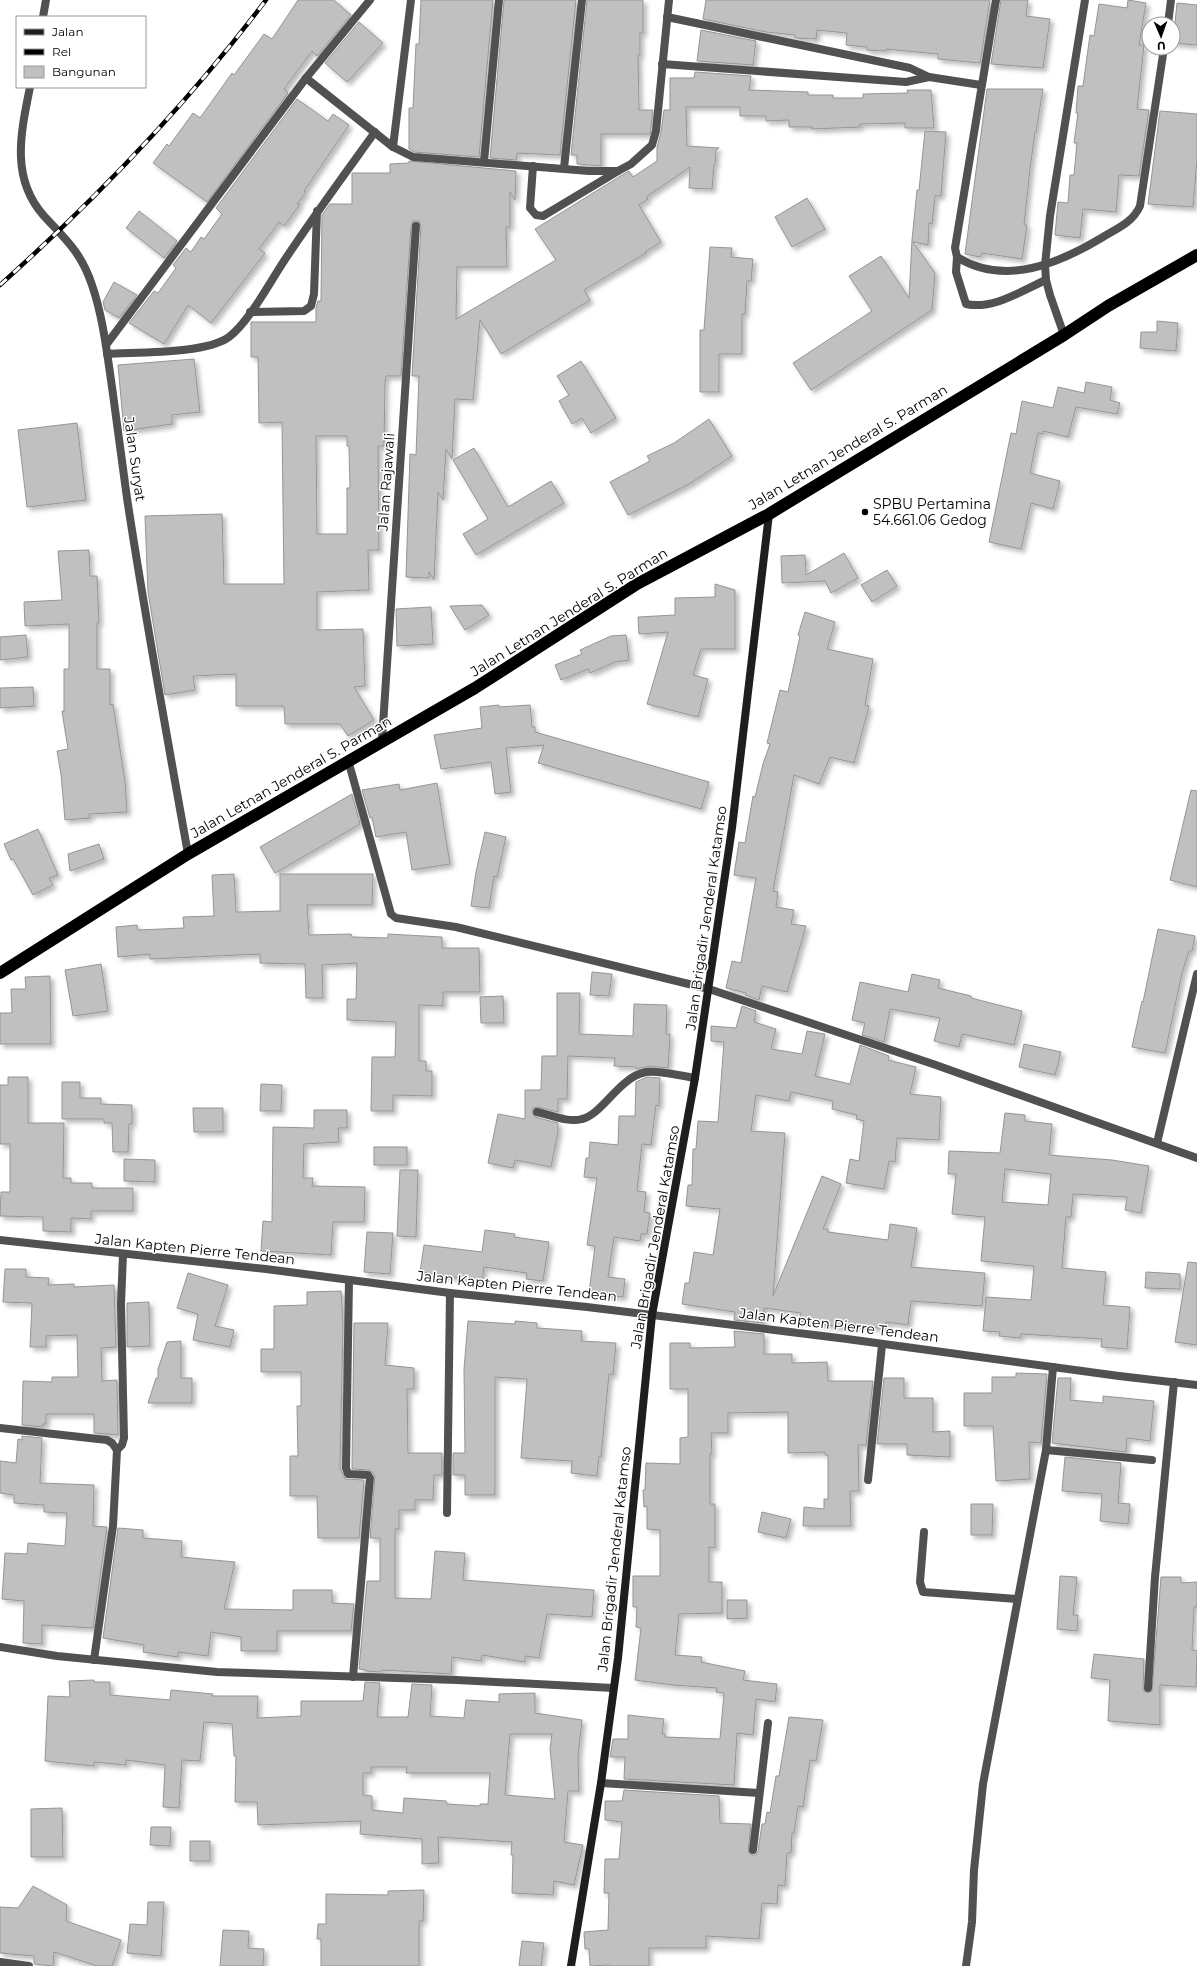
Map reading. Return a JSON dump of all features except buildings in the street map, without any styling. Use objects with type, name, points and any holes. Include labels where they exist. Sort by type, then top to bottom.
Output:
[{"type":"highway","name":"Jalan Letnan Jenderal S. Parman","points":[[0,973],[188,854],[382,740],[475,688],[637,584],[769,514],[1062,330],[1108,306],[1197,255]]},
{"type":"street","points":[[43,16],[46,0]]},
{"type":"street","points":[[106,345],[306,78],[370,0]]},
{"type":"street","points":[[392,147],[411,0]]},
{"type":"street","points":[[484,162],[499,0]]},
{"type":"street","points":[[564,168],[582,0]]},
{"type":"street","points":[[533,166],[530,208],[536,214],[543,216],[642,156],[652,145],[656,131],[669,0]]},
{"type":"street","points":[[996,0],[955,248],[957,257],[956,272],[966,304],[976,306],[988,306],[1046,280]]},
{"type":"street","points":[[1062,330],[1046,280],[1045,265],[1051,208],[1085,0]]},
{"type":"street","points":[[1169,16],[1172,0]]},
{"type":"street","points":[[667,17],[910,68],[929,77],[981,85]]},
{"type":"street","points":[[957,257],[970,264],[994,271],[1018,272],[1045,265],[1087,246],[1136,216],[1140,206],[1163,56]]},
{"type":"street","points":[[662,64],[906,82],[929,77]]},
{"type":"street","points":[[306,78],[392,147],[413,157],[589,171],[618,171]]},
{"type":"street","name":"Jalan Suryat","points":[[30,88],[20,140],[22,172],[30,196],[44,216],[60,231],[78,253],[92,284],[106,345],[142,597],[188,854]]},
{"type":"street","points":[[107,354],[193,349],[213,344],[229,337],[250,312],[317,211],[375,132]]},
{"type":"street","points":[[250,312],[304,311],[311,306],[314,294],[317,211]]},
{"type":"street","name":"Jalan Rajawali","points":[[382,740],[416,226]]},
{"type":"street","name":"Jalan Brigadir Jenderal Katamso","points":[[571,1966],[601,1783],[614,1688],[652,1315],[695,1078],[732,828],[769,514]]},
{"type":"street","points":[[348,760],[393,915],[401,920],[456,927],[708,989],[933,1064],[1197,1158]]},
{"type":"street","points":[[1157,1143],[1195,992],[1197,974]]},
{"type":"street","points":[[537,1112],[569,1120],[583,1119],[635,1076],[648,1071],[695,1078]]},
{"type":"street","name":"Jalan Kapten Pierre Tendean","points":[[0,1240],[241,1268],[266,1269],[652,1315],[1197,1385]]},
{"type":"street","points":[[117,1450],[122,1445],[124,1438],[120,1304],[123,1254]]},
{"type":"street","points":[[349,1280],[346,1468],[348,1474],[368,1475],[370,1478],[353,1677]]},
{"type":"street","points":[[446,1514],[450,1292]]},
{"type":"street","points":[[868,1480],[882,1344]]},
{"type":"street","points":[[966,1966],[972,1922],[974,1870],[984,1784],[1017,1599],[1046,1450],[1053,1367]]},
{"type":"street","points":[[1148,1688],[1155,1577],[1174,1382]]},
{"type":"street","points":[[0,1428],[107,1440],[112,1443],[117,1450],[113,1526],[94,1660]]},
{"type":"street","points":[[1046,1450],[1152,1460]]},
{"type":"street","points":[[924,1532],[920,1582],[923,1592],[1017,1599]]},
{"type":"street","points":[[0,1647],[94,1660],[246,1674],[614,1688]]},
{"type":"street","points":[[752,1850],[768,1723]]},
{"type":"street","points":[[601,1783],[759,1793]]},
{"type":"street","points":[[0,1962],[30,1966]]},
{"type":"railway","points":[[0,285],[71,219],[140,149],[205,76],[266,0]]},
{"type":"place","name":"SPBU Pertamina 54.661.06 Gedog","points":[[865,512]]}]
